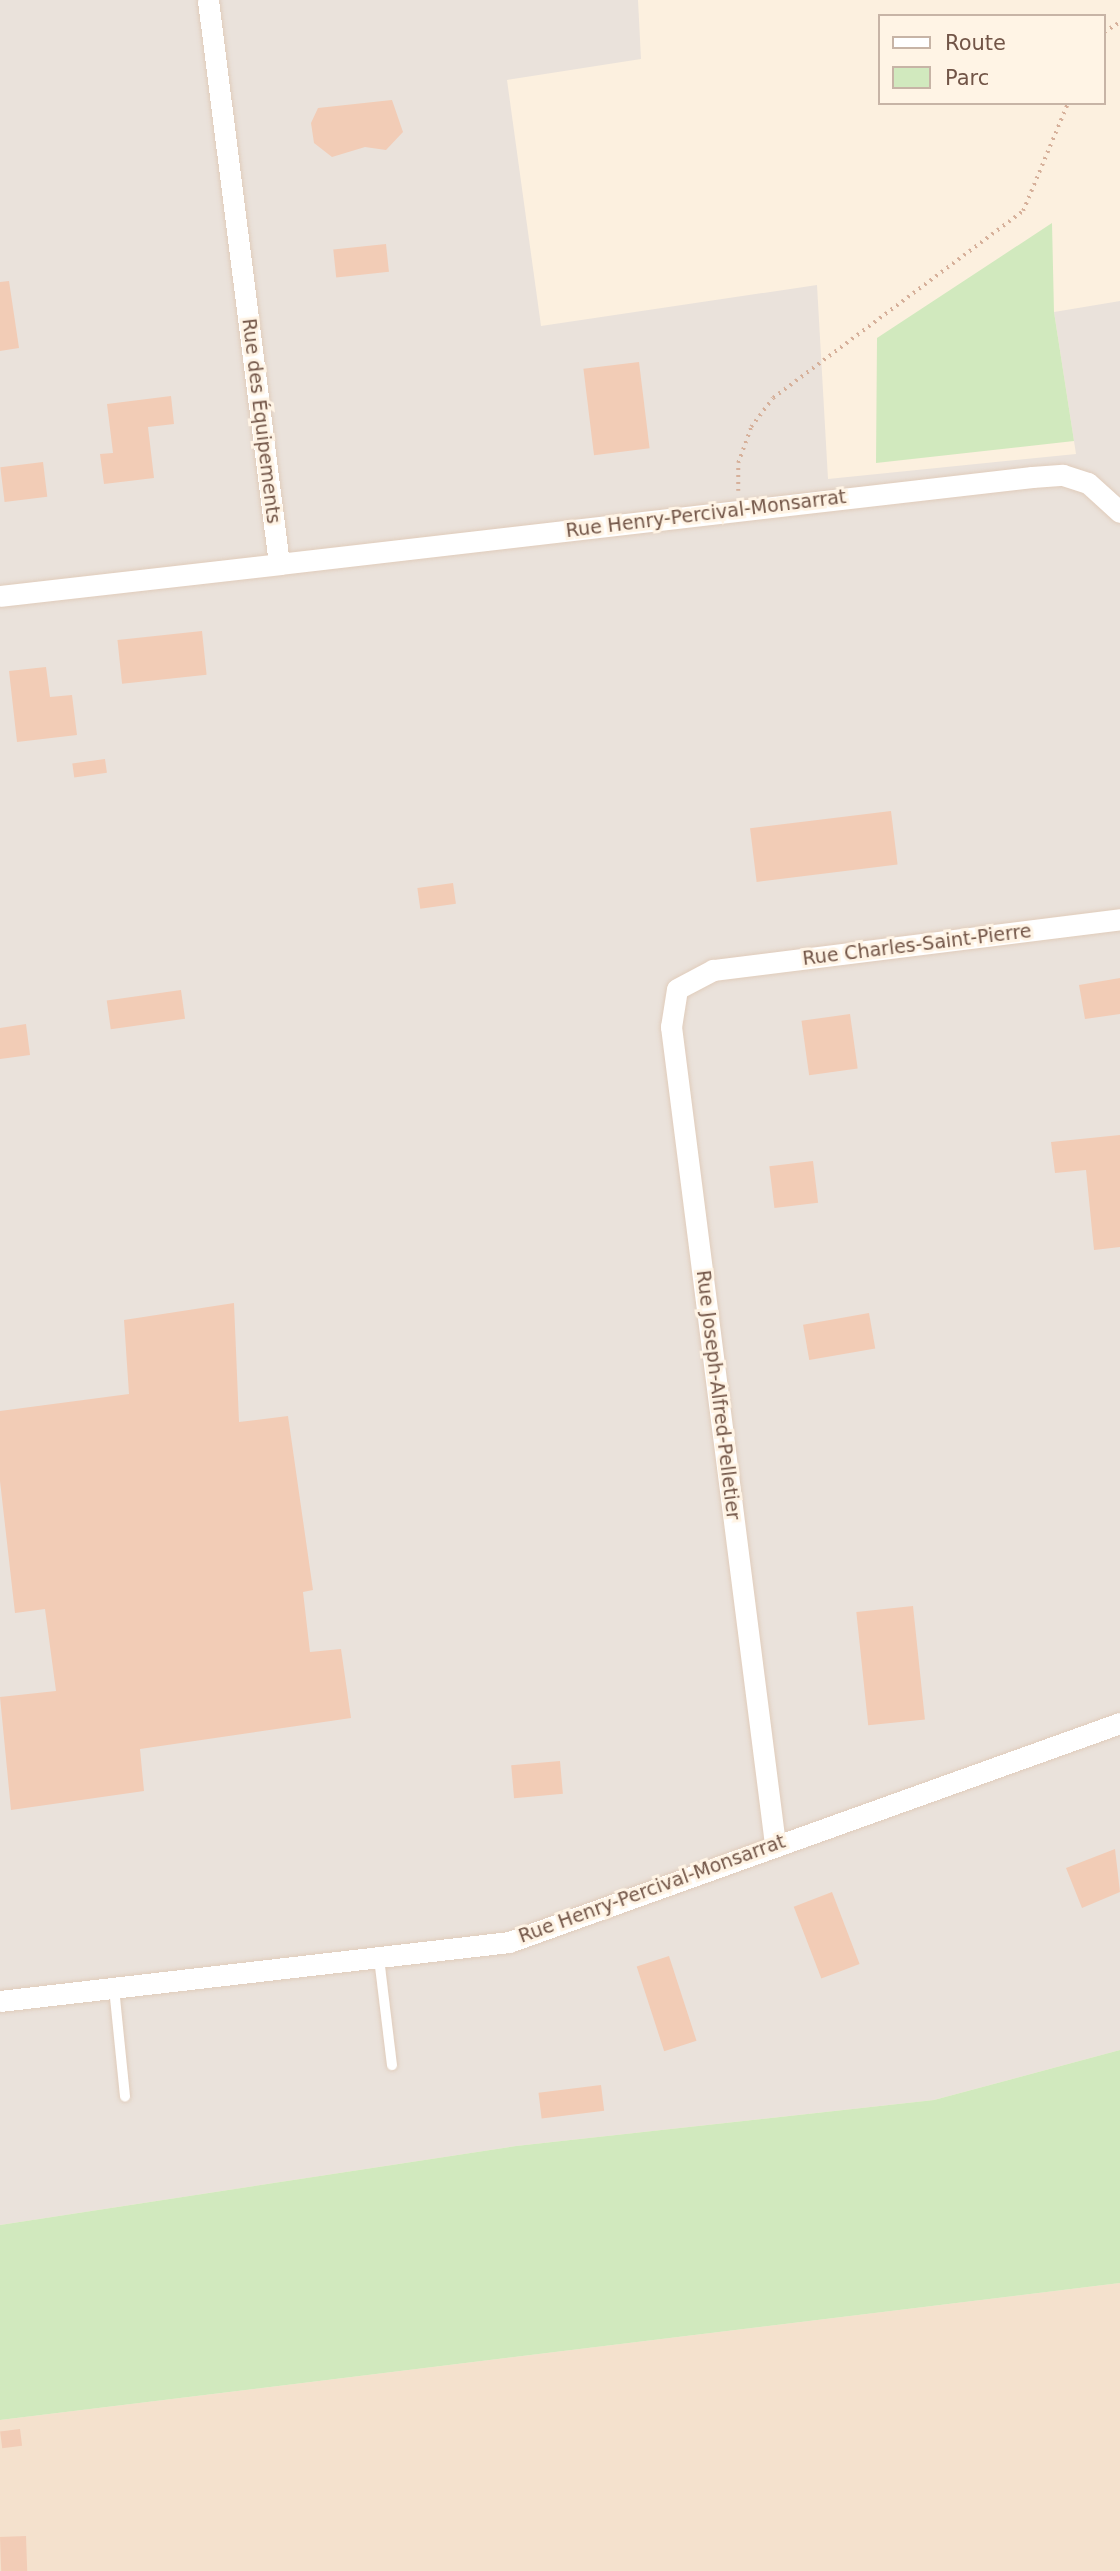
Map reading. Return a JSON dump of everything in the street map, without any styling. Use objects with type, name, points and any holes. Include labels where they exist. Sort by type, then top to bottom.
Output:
[{"type":"street","name":"Rue des Équipements","points":[[208,0],[279,564]]},
{"type":"street","name":"Rue Henry-Percival-Monsarrat","points":[[279,564],[1063,475],[1088,483],[1120,512]]},
{"type":"street","points":[[0,596],[279,564]]},
{"type":"street","name":"Rue Charles-Saint-Pierre","points":[[713,970],[1120,919]]},
{"type":"street","name":"Rue Joseph-Alfred-Pelletier","points":[[713,970],[677,989],[671,1027],[775,1844]]},
{"type":"street","name":"Rue Henry-Percival-Monsarrat","points":[[0,2001],[509,1942],[775,1844],[1120,1723]]},
{"type":"lane","points":[[379,1958],[391,2064]]},
{"type":"lane","points":[[114,1988],[125,2096]]},
{"type":"path","points":[[741,510],[738,463],[751,427],[774,398],[803,370],[1023,211],[1067,105]]},
{"type":"shaded area","points":[[0,0],[638,0],[641,59],[507,80],[541,326],[817,285],[828,479],[1076,454],[1054,312],[1120,301],[1120,2050],[934,2100],[516,2146],[0,2225]]},
{"type":"shaded area","points":[[1120,2283],[1120,2571],[0,2571],[0,2420]]},
{"type":"green space","points":[[1052,223],[1054,312],[1074,441],[876,463],[877,338]]},
{"type":"green space","points":[[1120,2050],[1120,2283],[0,2420],[0,2225],[516,2146],[934,2100]]},
{"type":"building","points":[[392,100],[403,132],[386,150],[365,147],[332,157],[314,143],[311,123],[318,108]]},
{"type":"building","points":[[386,244],[389,272],[336,277],[333,250]]},
{"type":"building","points":[[9,281],[19,348],[0,351],[0,282]]},
{"type":"building","points":[[639,362],[650,448],[594,455],[583,369]]},
{"type":"building","points":[[171,396],[174,424],[148,427],[154,478],[104,484],[100,454],[113,453],[107,404]]},
{"type":"building","points":[[43,462],[47,497],[5,502],[0,467]]},
{"type":"building","points":[[202,631],[207,675],[122,684],[117,640]]},
{"type":"building","points":[[46,667],[50,697],[72,695],[77,735],[17,742],[9,671]]},
{"type":"building","points":[[105,759],[107,773],[74,777],[72,764]]},
{"type":"building","points":[[891,811],[898,865],[757,882],[750,828]]},
{"type":"building","points":[[453,883],[456,904],[420,909],[417,888]]},
{"type":"building","points":[[1120,978],[1120,1014],[1085,1019],[1079,985]]},
{"type":"building","points":[[181,990],[185,1019],[111,1029],[107,1000]]},
{"type":"building","points":[[850,1014],[858,1068],[809,1075],[801,1021]]},
{"type":"building","points":[[26,1024],[30,1055],[0,1059],[0,1028]]},
{"type":"building","points":[[1120,1135],[1120,1247],[1094,1250],[1086,1170],[1055,1173],[1051,1142]]},
{"type":"building","points":[[813,1161],[818,1203],[774,1208],[769,1166]]},
{"type":"building","points":[[234,1303],[239,1422],[288,1416],[313,1590],[303,1592],[310,1652],[341,1649],[351,1718],[140,1749],[144,1791],[11,1810],[0,1697],[56,1691],[45,1609],[15,1613],[0,1481],[0,1411],[129,1394],[124,1320]]},
{"type":"building","points":[[869,1313],[875,1348],[809,1360],[803,1325]]},
{"type":"building","points":[[913,1606],[925,1719],[868,1725],[856,1612]]},
{"type":"building","points":[[560,1761],[563,1794],[514,1798],[511,1765]]},
{"type":"building","points":[[1115,1849],[1120,1892],[1082,1908],[1066,1868]]},
{"type":"building","points":[[832,1892],[860,1964],[821,1979],[794,1907]]},
{"type":"building","points":[[669,1956],[697,2041],[664,2051],[637,1967]]},
{"type":"building","points":[[601,2085],[604,2111],[542,2118],[538,2093]]},
{"type":"building","points":[[20,2429],[22,2446],[2,2448],[0,2431]]},
{"type":"building","points":[[26,2536],[27,2571],[1,2571],[0,2537]]}]
